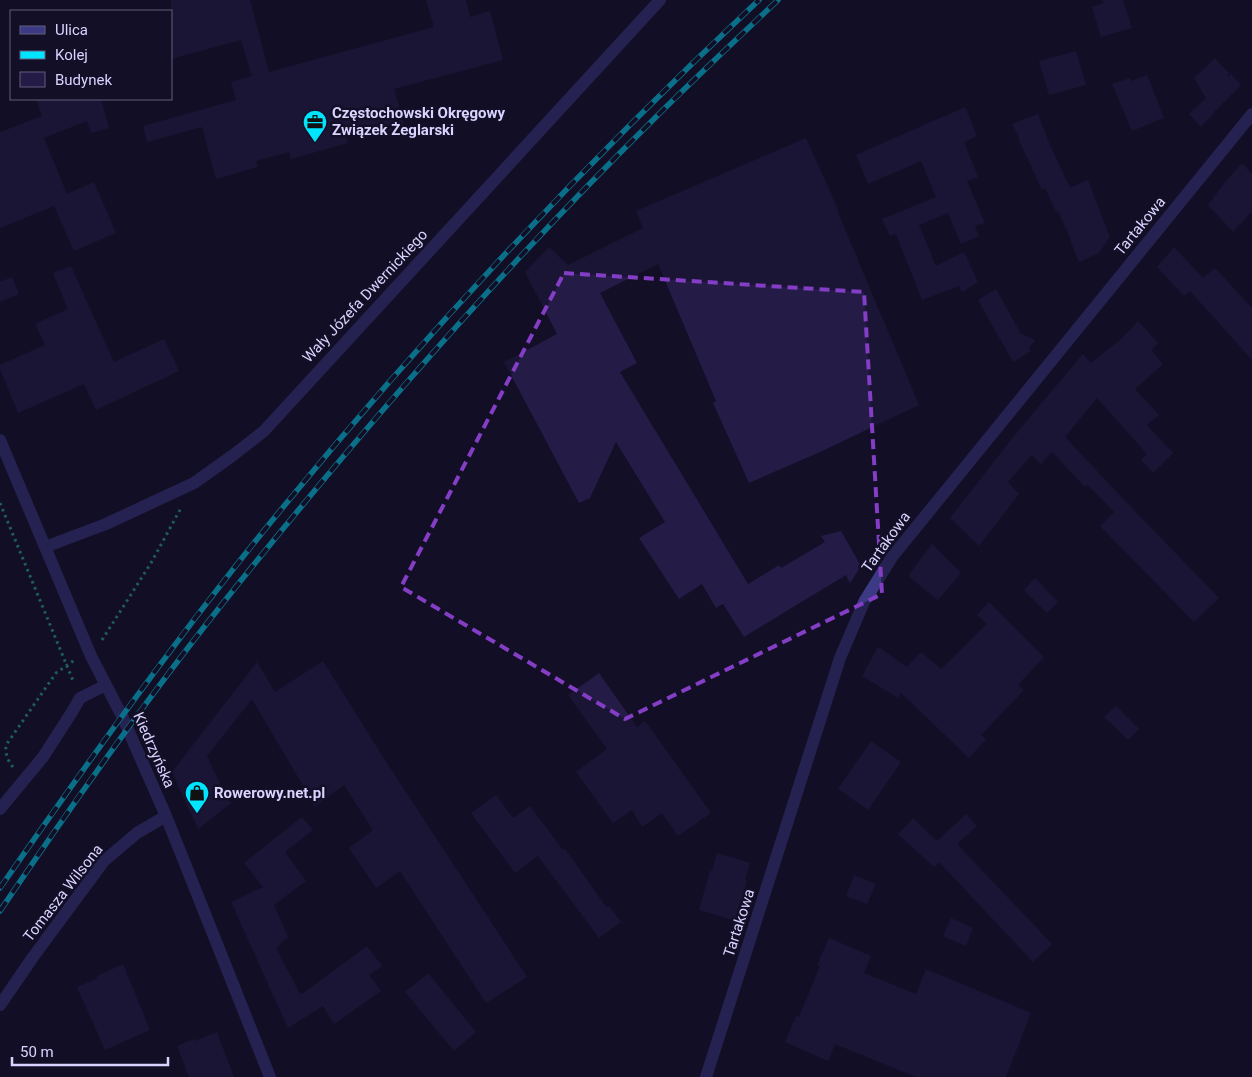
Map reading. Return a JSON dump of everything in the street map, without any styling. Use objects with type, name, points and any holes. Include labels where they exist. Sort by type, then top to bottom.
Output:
[{"type":"street","name":"Wały Józefa Dwernickiego","points":[[45,547],[106,524],[194,483],[264,431],[660,0]]},
{"type":"street","name":"Tartakowa","points":[[706,1077],[840,658],[864,602],[892,557],[1252,114]]},
{"type":"street","name":"Kiedrzyńska","points":[[0,440],[90,654],[122,716],[166,816],[270,1077]]},
{"type":"street","points":[[0,809],[43,757],[80,698],[106,685]]},
{"type":"street","name":"Tomasza Wilsona","points":[[0,1005],[33,957],[104,862],[137,833],[166,816]]},
{"type":"path","points":[[24,779],[10,764],[6,745],[56,673],[90,654],[151,563],[194,483]]},
{"type":"path","points":[[0,503],[80,698]]},
{"type":"highlighted area","points":[[564,273],[864,292],[882,594],[625,719],[401,587]]},
{"type":"building","points":[[171,0],[250,0],[269,72],[434,27],[426,0],[466,0],[470,17],[490,11],[503,60],[394,89],[405,128],[381,134],[380,128],[346,136],[348,143],[291,159],[289,152],[256,161],[258,167],[216,179],[202,127],[147,142],[143,126],[236,100],[231,82],[252,76],[241,40],[172,59]]},
{"type":"building","points":[[1102,0],[1123,0],[1132,28],[1101,37],[1092,7],[1104,3]]},
{"type":"building","points":[[1076,51],[1086,85],[1049,95],[1039,61]]},
{"type":"building","points":[[1215,58],[1229,73],[1227,75],[1231,74],[1241,85],[1201,127],[1189,114],[1206,98],[1194,78]]},
{"type":"building","points":[[1147,75],[1164,118],[1132,131],[1112,84],[1130,78],[1131,81]]},
{"type":"building","points":[[36,100],[101,100],[109,128],[91,133],[87,121],[44,138],[67,194],[94,182],[116,233],[74,251],[54,206],[0,228],[0,132],[42,116]]},
{"type":"building","points":[[965,107],[977,136],[964,142],[978,177],[967,181],[985,223],[975,226],[979,236],[961,244],[948,213],[919,225],[936,266],[964,252],[978,282],[962,292],[959,286],[922,300],[896,234],[890,236],[882,219],[936,197],[921,161],[868,184],[856,155]]},
{"type":"building","points":[[1038,114],[1070,188],[1088,180],[1110,237],[1099,253],[1079,262],[1058,211],[1056,212],[1045,188],[1042,190],[1012,124]]},
{"type":"building","points":[[806,138],[838,209],[919,405],[749,483],[713,403],[716,401],[658,264],[600,293],[637,363],[620,372],[748,584],[779,565],[781,568],[825,542],[821,536],[841,531],[861,566],[850,583],[846,575],[744,637],[723,604],[716,608],[702,584],[679,599],[639,538],[665,522],[616,442],[590,498],[579,503],[504,362],[557,334],[525,272],[549,247],[568,265],[643,228],[636,211]]},
{"type":"building","points":[[1242,163],[1252,174],[1252,211],[1233,232],[1208,205]]},
{"type":"building","points":[[1174,247],[1203,278],[1215,268],[1252,308],[1252,360],[1190,291],[1184,296],[1157,267]]},
{"type":"building","points":[[71,266],[114,362],[164,339],[179,371],[96,410],[84,384],[18,413],[0,365],[45,345],[35,324],[68,309],[53,273]]},
{"type":"building","points":[[12,277],[19,294],[0,302],[0,282]]},
{"type":"building","points":[[996,289],[1021,334],[1035,340],[1029,348],[1031,351],[1013,362],[978,300]]},
{"type":"building","points":[[1138,321],[1158,343],[1151,350],[1163,364],[1135,389],[1159,415],[1147,425],[1173,453],[1153,473],[1141,460],[1147,454],[1097,398],[1065,437],[1219,598],[1194,622],[1100,526],[1114,512],[1088,485],[1085,487],[1052,452],[1041,464],[1032,455],[1008,482],[1019,494],[979,546],[950,518],[1014,436],[1083,354],[1091,363],[1121,339]]},
{"type":"building","points":[[932,544],[961,573],[938,600],[908,576]]},
{"type":"building","points":[[1035,578],[1058,602],[1047,613],[1024,590]]},
{"type":"building","points":[[989,602],[1044,657],[1018,685],[1024,690],[981,735],[986,739],[969,758],[901,693],[898,698],[862,676],[878,647],[907,667],[921,652],[941,669],[987,624],[977,615]]},
{"type":"building","points":[[323,661],[385,760],[527,977],[486,1003],[400,871],[376,888],[349,848],[373,830],[344,785],[315,806],[252,699],[207,756],[226,797],[231,803],[198,829],[172,772],[257,662],[275,692]]},
{"type":"building","points":[[599,673],[637,727],[645,721],[711,813],[678,836],[662,813],[642,827],[632,810],[613,823],[576,772],[607,749],[568,695]]},
{"type":"building","points":[[1116,706],[1139,729],[1128,740],[1104,717]]},
{"type":"building","points":[[871,741],[901,762],[868,810],[838,789]]},
{"type":"building","points":[[496,795],[513,818],[530,806],[563,850],[565,849],[607,908],[609,906],[621,922],[599,938],[538,856],[515,873],[471,813]]},
{"type":"building","points":[[966,814],[977,826],[957,844],[1052,944],[1033,962],[939,862],[934,867],[898,834],[913,818],[937,841]]},
{"type":"building","points":[[302,817],[313,830],[285,852],[306,881],[274,905],[288,937],[276,948],[300,994],[302,994],[367,946],[382,966],[369,975],[381,991],[334,1024],[323,1006],[288,1028],[231,902],[263,887],[244,863]]},
{"type":"building","points":[[717,853],[750,863],[736,921],[699,910]]},
{"type":"building","points":[[854,875],[876,884],[867,904],[846,896]]},
{"type":"building","points":[[951,918],[973,928],[966,946],[943,936]]},
{"type":"building","points":[[829,938],[871,956],[864,973],[916,994],[926,969],[1031,1013],[1006,1077],[916,1077],[835,1044],[828,1061],[785,1042],[796,1016],[799,1017],[820,966],[817,965]]},
{"type":"building","points":[[123,964],[150,1030],[105,1050],[77,987]]},
{"type":"building","points":[[428,973],[476,1032],[454,1051],[405,992]]},
{"type":"building","points":[[217,1032],[234,1077],[189,1077],[177,1046]]},
{"type":"railway","points":[[0,888],[161,664],[228,576],[379,393],[564,192],[759,0]]},
{"type":"railway","points":[[0,911],[136,716],[223,603],[377,416],[539,236],[683,90],[778,0]]},
{"type":"place","name":"Częstochowski Okręgowy Związek Żeglarski","points":[[315,143]]},
{"type":"place","name":"Rowerowy.net.pl","points":[[197,814]]}]
